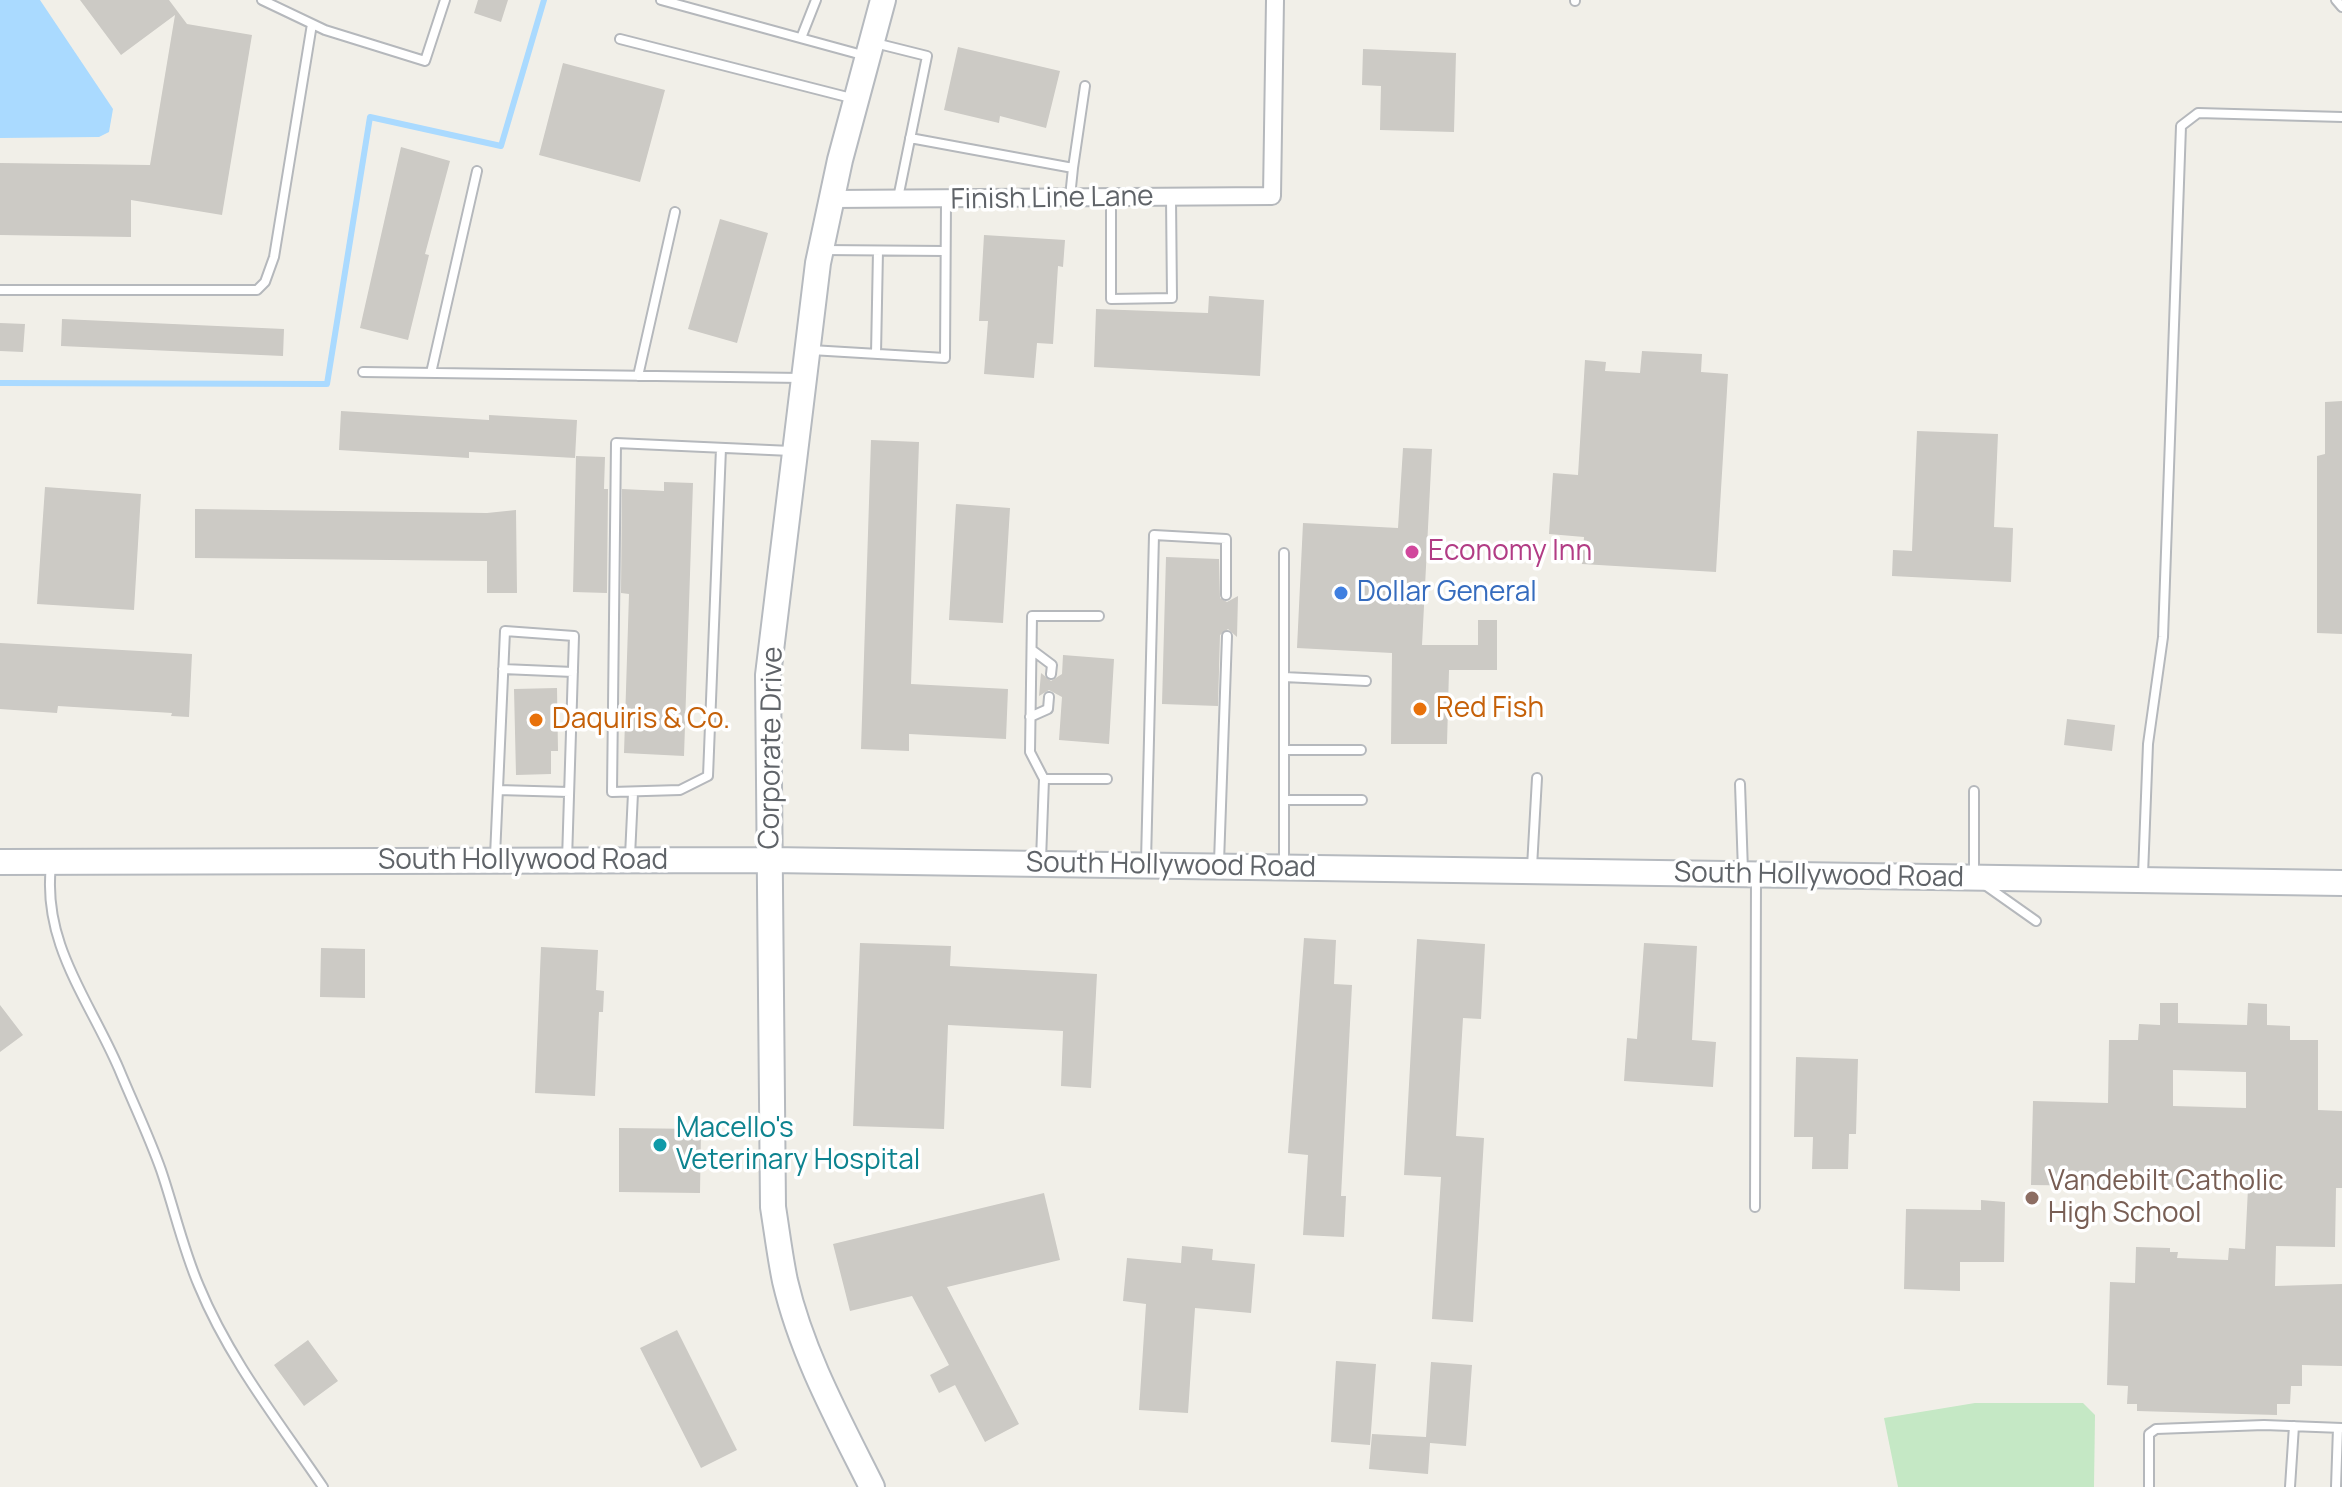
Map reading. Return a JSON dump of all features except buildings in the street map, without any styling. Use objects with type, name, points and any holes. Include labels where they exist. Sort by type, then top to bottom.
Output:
[{"type":"main road","name":"Corporate Drive","points":[[872,1487],[826,1397],[785,1282],[773,1207],[768,675],[821,250],[883,0]]},
{"type":"main road","name":"South Hollywood Road","points":[[0,862],[770,860],[2342,883]]},
{"type":"street","name":"Finish Line Lane","points":[[832,199],[946,201],[1272,196],[1275,0]]},
{"type":"lane","points":[[262,0],[312,24],[425,61],[445,0]]},
{"type":"lane","points":[[661,0],[801,38],[927,56],[897,199]]},
{"type":"lane","points":[[801,38],[816,0]]},
{"type":"lane","points":[[2336,0],[2342,7]]},
{"type":"lane","points":[[0,290],[257,290],[265,282],[274,257],[312,24]]},
{"type":"lane","points":[[620,39],[856,100]]},
{"type":"lane","points":[[1070,200],[1085,86]]},
{"type":"lane","points":[[2143,880],[2148,744],[2163,637],[2181,126],[2198,113],[2342,117]]},
{"type":"lane","points":[[910,138],[1073,168]]},
{"type":"lane","points":[[431,373],[477,171]]},
{"type":"lane","points":[[1111,199],[1111,299],[1172,298],[1171,198]]},
{"type":"lane","points":[[807,350],[945,358],[946,201]]},
{"type":"lane","points":[[638,376],[675,212]]},
{"type":"lane","points":[[821,250],[945,251]]},
{"type":"lane","points":[[876,354],[878,251]]},
{"type":"lane","points":[[363,372],[804,378]]},
{"type":"lane","points":[[721,448],[708,776],[680,790],[612,792],[616,443],[796,451]]},
{"type":"lane","points":[[1146,866],[1154,535],[1226,539],[1226,595]]},
{"type":"lane","points":[[1284,553],[1284,868]]},
{"type":"lane","points":[[1040,864],[1044,779],[1030,752],[1032,616],[1099,616]]},
{"type":"lane","points":[[495,861],[505,631],[574,636],[567,861]]},
{"type":"lane","points":[[1219,867],[1227,636]]},
{"type":"lane","points":[[1032,650],[1052,665],[1051,674]]},
{"type":"lane","points":[[503,669],[573,672]]},
{"type":"lane","points":[[1284,677],[1366,681]]},
{"type":"lane","points":[[1030,717],[1048,709],[1049,697]]},
{"type":"lane","points":[[1284,750],[1361,750]]},
{"type":"lane","points":[[1532,871],[1537,778]]},
{"type":"lane","points":[[1044,779],[1107,779]]},
{"type":"lane","points":[[1740,784],[1750,874],[1755,1207]]},
{"type":"lane","points":[[498,790],[569,792]]},
{"type":"lane","points":[[1974,791],[1974,878],[2036,921]]},
{"type":"lane","points":[[630,861],[633,793]]},
{"type":"lane","points":[[1284,800],[1362,800]]},
{"type":"lane","points":[[51,862],[48,889],[55,934],[63,957],[112,1052],[160,1167],[199,1285],[237,1362],[323,1487]]},
{"type":"lane","points":[[2290,1487],[2294,1426]]},
{"type":"lane","points":[[2149,1487],[2149,1434],[2156,1429],[2294,1426],[2340,1428],[2336,1487]]},
{"type":"green space","points":[[1975,1403],[2083,1403],[2095,1415],[2094,1487],[1898,1487],[1884,1418]]},
{"type":"water","points":[[0,0],[40,0],[113,109],[109,132],[99,137],[0,138]]},
{"type":"waterway","points":[[0,383],[327,384],[370,117],[501,146],[544,0]]},
{"type":"place","name":"Economy Inn","points":[[1412,552]]},
{"type":"place","name":"Dollar General","points":[[1341,593]]},
{"type":"place","name":"Red Fish","points":[[1420,709]]},
{"type":"place","name":"Daquiris & Co.","points":[[536,720]]},
{"type":"place","name":"Macello's Veterinary Hospital","points":[[660,1145]]},
{"type":"place","name":"Vandebilt Catholic High School","points":[[2032,1198]]}]
